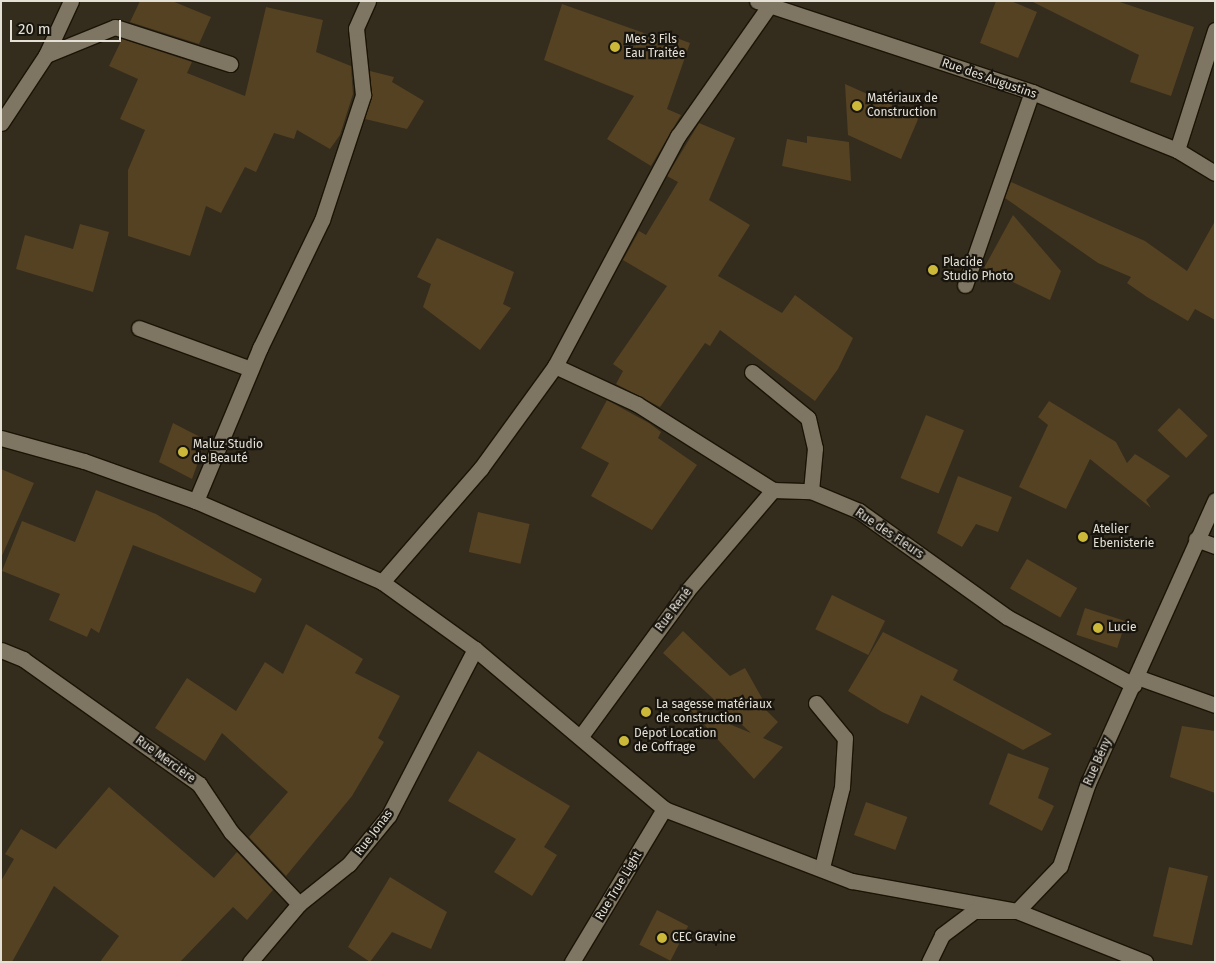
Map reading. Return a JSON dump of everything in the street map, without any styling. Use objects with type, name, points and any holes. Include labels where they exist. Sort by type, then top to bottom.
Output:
[{"type":"street","points":[[1,123],[46,55],[71,1]]},
{"type":"street","points":[[196,502],[251,369],[322,220],[363,95],[356,28],[368,1]]},
{"type":"street","points":[[382,582],[481,468],[555,366],[678,136],[763,4]]},
{"type":"street","name":"Rue des Augustins","points":[[763,4],[1032,92],[1177,150],[1215,173]]},
{"type":"street","points":[[46,55],[115,27],[230,64]]},
{"type":"street","points":[[1177,150],[1215,30]]},
{"type":"street","points":[[965,286],[1032,92]]},
{"type":"street","points":[[139,328],[251,369]]},
{"type":"street","points":[[555,366],[637,404],[773,490]]},
{"type":"street","points":[[752,372],[808,418],[815,448],[810,490]]},
{"type":"street","points":[[1,438],[84,461],[196,502],[382,582],[475,649],[581,736],[664,809],[822,867],[852,881],[1017,912],[1145,962]]},
{"type":"street","name":"Rue des Fleurs","points":[[773,490],[810,490],[859,511],[1007,617],[1135,681],[1215,705]]},
{"type":"street","name":"Rue René","points":[[581,736],[687,592],[773,490]]},
{"type":"street","name":"Rue Bény","points":[[1017,912],[1060,866],[1088,783],[1215,500]]},
{"type":"street","points":[[1196,539],[1215,546]]},
{"type":"street","name":"Rue Jonas","points":[[250,962],[299,904],[349,864],[389,815],[475,649]]},
{"type":"street","name":"Rue Mercière","points":[[1,650],[23,659],[199,784],[231,832],[299,904]]},
{"type":"street","points":[[816,702],[845,738],[842,787],[822,867]]},
{"type":"street","name":"Rue True Light","points":[[572,962],[664,809]]},
{"type":"street","points":[[929,962],[942,935],[974,911],[1017,912]]},
{"type":"building","points":[[140,1],[172,1],[211,17],[199,44],[130,22]]},
{"type":"building","points":[[996,1],[1011,1],[1037,12],[1018,58],[980,43]]},
{"type":"building","points":[[1031,1],[1117,1],[1194,27],[1171,96],[1130,82],[1139,55]]},
{"type":"building","points":[[562,4],[661,39],[663,33],[690,43],[667,109],[681,115],[651,166],[607,139],[634,96],[544,60]]},
{"type":"building","points":[[266,7],[323,20],[316,52],[351,66],[353,94],[340,135],[330,149],[297,130],[294,139],[274,133],[256,172],[245,167],[221,213],[206,206],[190,256],[128,236],[128,170],[145,130],[120,119],[138,79],[109,66],[122,39],[192,62],[187,73],[245,96]]},
{"type":"building","points":[[370,71],[394,77],[392,82],[424,101],[407,129],[365,119],[372,94]]},
{"type":"building","points":[[845,84],[919,117],[901,159],[848,135]]},
{"type":"building","points":[[699,123],[735,138],[709,200],[750,225],[718,276],[782,313],[795,295],[853,338],[838,369],[815,401],[720,330],[710,346],[705,343],[660,407],[616,384],[623,371],[613,364],[667,286],[623,260],[639,231],[646,235],[678,182],[667,176]]},
{"type":"building","points":[[807,136],[849,142],[851,181],[782,166],[787,139],[807,143]]},
{"type":"building","points":[[1011,182],[1145,241],[1187,271],[1215,221],[1215,320],[1195,309],[1188,321],[1147,297],[1127,283],[1131,277],[1098,263],[1005,198]]},
{"type":"building","points":[[1013,215],[1061,271],[1050,300],[984,268]]},
{"type":"building","points":[[80,224],[109,232],[93,292],[16,269],[25,235],[73,249]]},
{"type":"building","points":[[437,238],[514,272],[503,304],[511,308],[480,350],[423,307],[431,284],[417,277]]},
{"type":"building","points":[[607,400],[649,423],[661,432],[658,438],[697,465],[652,530],[591,496],[609,463],[581,448]]},
{"type":"building","points":[[1049,401],[1116,442],[1127,463],[1135,454],[1170,476],[1146,500],[1151,508],[1090,459],[1066,509],[1019,487],[1048,425],[1038,417]]},
{"type":"building","points":[[1179,408],[1208,436],[1186,458],[1157,430]]},
{"type":"building","points":[[926,415],[964,430],[939,493],[901,478]]},
{"type":"building","points":[[173,423],[206,440],[192,479],[159,462]]},
{"type":"building","points":[[1,469],[34,483],[1,558]]},
{"type":"building","points":[[958,476],[1012,497],[998,532],[976,524],[962,547],[937,533]]},
{"type":"building","points":[[96,490],[156,514],[262,579],[255,593],[133,545],[99,633],[91,628],[87,637],[49,620],[60,594],[2,571],[22,521],[75,542]]},
{"type":"building","points":[[478,512],[530,524],[520,564],[469,552]]},
{"type":"building","points":[[1027,559],[1077,588],[1060,617],[1010,588]]},
{"type":"building","points":[[832,595],[885,621],[868,655],[815,629]]},
{"type":"building","points":[[1085,608],[1126,621],[1117,648],[1076,635]]},
{"type":"building","points":[[306,624],[363,659],[355,673],[400,696],[378,738],[384,742],[352,796],[286,876],[249,837],[288,792],[222,733],[205,761],[155,728],[187,678],[236,711],[265,662],[283,674]]},
{"type":"building","points":[[683,631],[730,676],[745,668],[767,707],[764,708],[778,722],[763,738],[783,747],[754,779],[688,707],[751,733],[663,653]]},
{"type":"building","points":[[883,632],[958,670],[953,680],[1052,734],[1023,750],[921,695],[908,724],[882,712],[848,691]]},
{"type":"building","points":[[1182,726],[1215,731],[1215,793],[1170,777]]},
{"type":"building","points":[[478,751],[570,806],[544,847],[557,855],[532,896],[494,872],[516,839],[448,801]]},
{"type":"building","points":[[1008,753],[1049,768],[1038,798],[1054,806],[1042,831],[989,804]]},
{"type":"building","points":[[109,787],[214,878],[237,852],[273,890],[247,920],[233,907],[180,962],[100,962],[119,936],[54,886],[12,962],[1,962],[1,881],[14,859],[5,854],[21,829],[56,849]]},
{"type":"building","points":[[866,802],[907,817],[895,850],[854,835]]},
{"type":"building","points":[[1169,867],[1208,876],[1192,945],[1153,936]]},
{"type":"building","points":[[390,877],[447,912],[431,949],[392,932],[370,962],[348,947]]},
{"type":"building","points":[[657,910],[688,926],[670,961],[639,945]]},
{"type":"place","name":"Mes 3 Fils Eau Traitée","points":[[615,47]]},
{"type":"place","name":"Matériaux de Construction","points":[[857,106]]},
{"type":"place","name":"Placide Studio Photo","points":[[933,270]]},
{"type":"place","name":"Maluz Studio de Beauté","points":[[183,452]]},
{"type":"place","name":"Atelier Ebenisterie","points":[[1083,537]]},
{"type":"place","name":"Lucie","points":[[1098,628]]},
{"type":"place","name":"La sagesse matériaux de construction","points":[[646,712]]},
{"type":"place","name":"Dépot Location de Coffrage","points":[[624,741]]},
{"type":"place","name":"CEC Gravine","points":[[662,938]]}]
